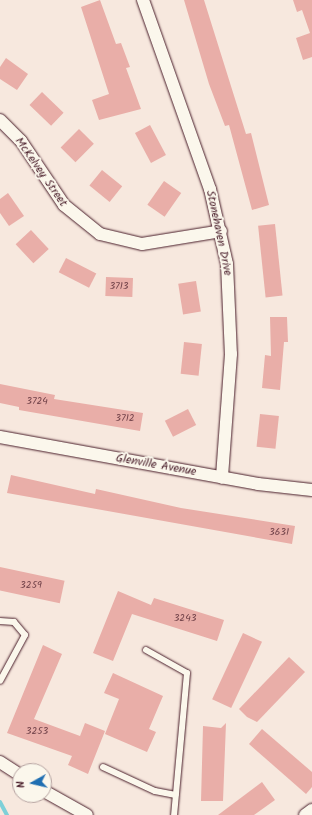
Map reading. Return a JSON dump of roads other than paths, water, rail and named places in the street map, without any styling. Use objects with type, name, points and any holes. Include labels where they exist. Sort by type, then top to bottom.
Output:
[{"type":"street","name":"Stonehaven Drive","points":[[143,0],[210,189],[220,231],[232,315],[222,478]]},
{"type":"street","name":"McKelvey Street","points":[[0,120],[21,141],[64,205],[100,234],[121,242],[148,244],[220,231]]},
{"type":"street","name":"Glenville Avenue","points":[[0,437],[222,478],[312,490]]},
{"type":"street","points":[[0,762],[12,770]]},
{"type":"street","points":[[52,795],[87,815]]},
{"type":"street","points":[[305,815],[312,810]]},
{"type":"lane","points":[[0,621],[14,622],[25,635],[0,681]]},
{"type":"lane","points":[[146,650],[186,673],[174,815]]},
{"type":"lane","points":[[102,767],[155,791],[176,795]]},
{"type":"waterway","points":[[0,802],[7,815]]}]
